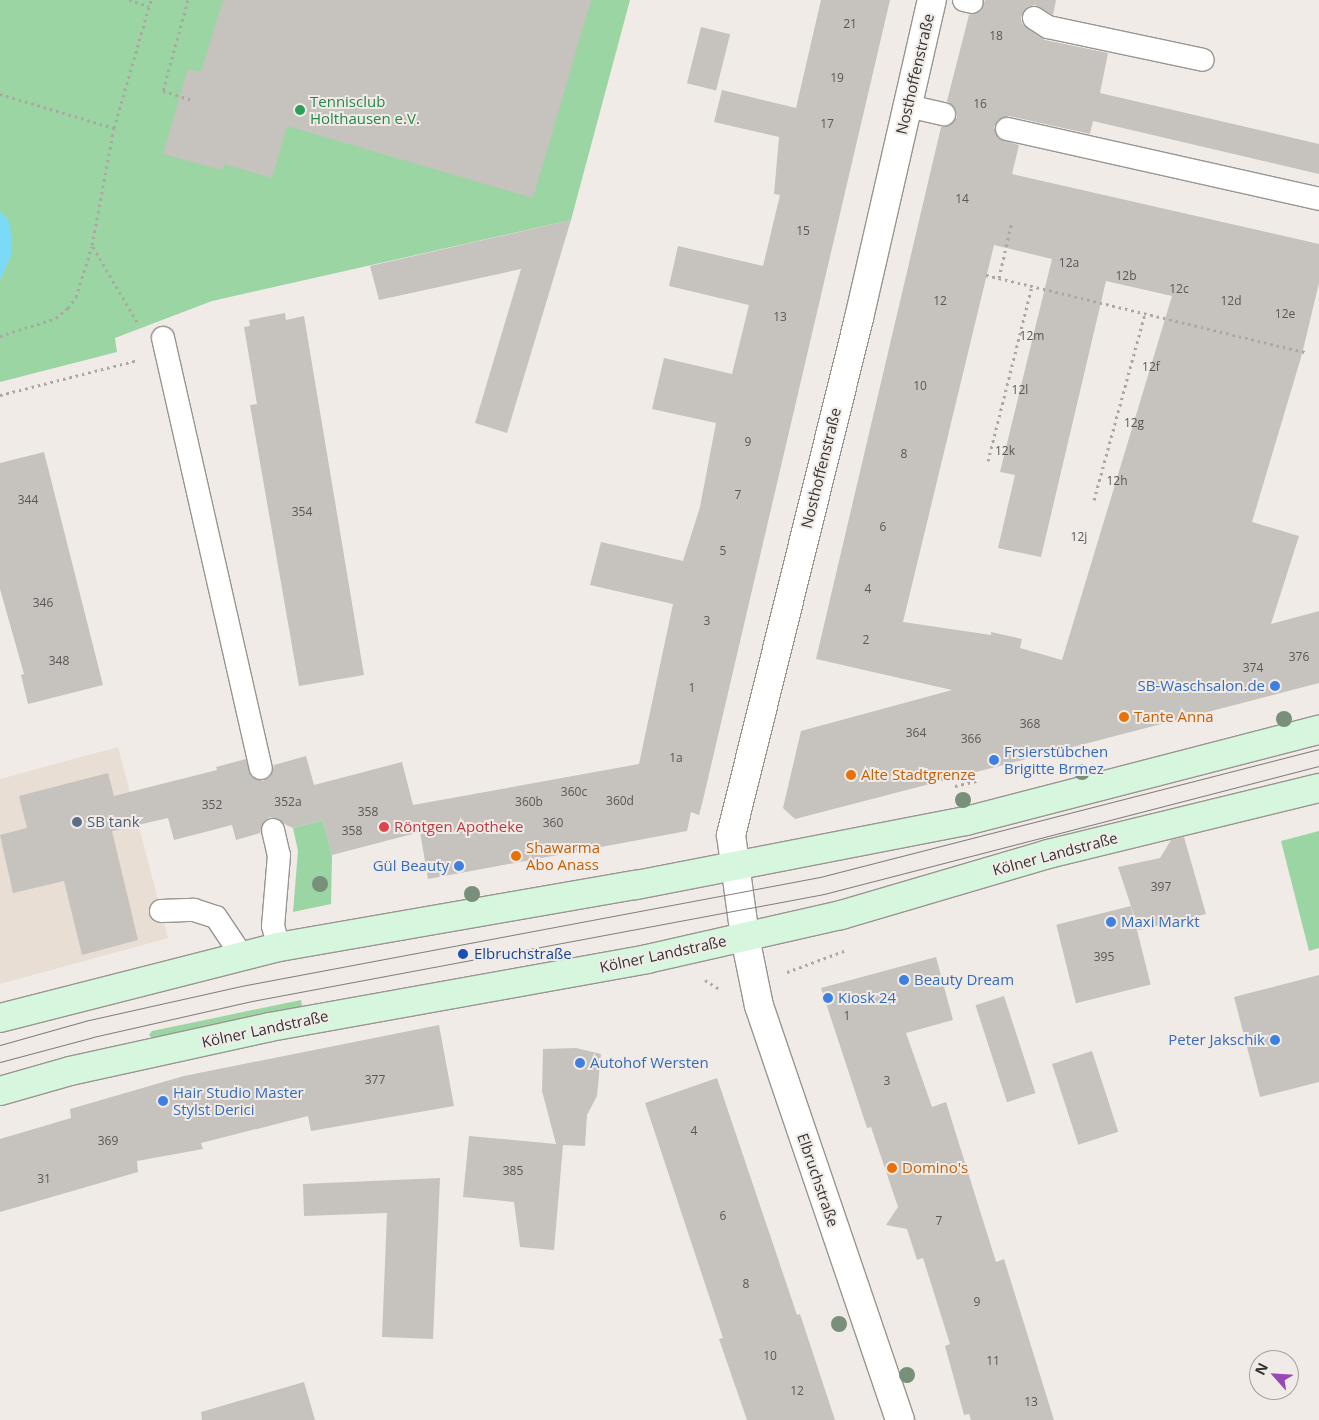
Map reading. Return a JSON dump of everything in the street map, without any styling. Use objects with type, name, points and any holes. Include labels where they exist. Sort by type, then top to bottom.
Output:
[{"type":"main road","points":[[0,1018],[280,948],[966,821],[1319,730]]},
{"type":"main road","name":"Kölner Landstraße","points":[[0,1091],[70,1072],[286,1024],[647,959],[841,915],[1048,854],[1319,788]]},
{"type":"street","name":"Nosthoffenstraße","points":[[745,937],[731,835],[859,318],[932,0]]},
{"type":"street","name":"Elbruchstraße","points":[[745,937],[759,1006],[900,1420]]},
{"type":"lane","points":[[1034,18],[1048,27],[1203,60]]},
{"type":"lane","points":[[908,106],[944,114]]},
{"type":"lane","points":[[1007,129],[1319,199]]},
{"type":"lane","points":[[161,350],[261,768]]},
{"type":"lane","points":[[273,830],[278,855],[273,926],[280,948]]},
{"type":"lane","points":[[161,910],[194,910],[216,917],[242,956]]},
{"type":"path","points":[[129,0],[149,6]]},
{"type":"path","points":[[0,336],[56,318],[68,308],[76,297],[92,245],[114,128],[151,0]]},
{"type":"path","points":[[187,0],[163,91],[193,100]]},
{"type":"path","points":[[0,94],[114,128]]},
{"type":"path","points":[[999,278],[1012,221]]},
{"type":"path","points":[[0,395],[117,364],[161,350],[141,329],[92,245]]},
{"type":"path","points":[[986,275],[1308,353]]},
{"type":"path","points":[[988,461],[1032,286]]},
{"type":"path","points":[[1094,500],[1144,314]]},
{"type":"shaded area","points":[[118,747],[168,938],[0,984],[0,779]]},
{"type":"green space","name":"Tennisclub Holthausen e.V.","points":[[0,0],[630,0],[571,220],[212,301],[115,338],[117,352],[0,382]]},
{"type":"green space","points":[[323,820],[332,855],[331,904],[293,912],[298,851],[293,828]]},
{"type":"green space","points":[[1319,831],[1319,948],[1309,951],[1281,841]]},
{"type":"green space","points":[[301,1000],[303,1011],[154,1040],[149,1035],[152,1031]]},
{"type":"water","points":[[0,212],[8,219],[12,238],[11,256],[0,280]]},
{"type":"building","points":[[223,0],[591,0],[533,198],[287,126],[272,178],[224,164],[222,170],[163,154],[188,69],[201,72]]},
{"type":"building","points":[[821,0],[890,0],[703,800],[699,815],[691,812],[687,831],[428,879],[420,832],[332,855],[323,820],[293,828],[270,817],[264,821],[260,833],[236,840],[232,825],[174,840],[168,818],[112,831],[138,940],[82,955],[64,881],[13,893],[0,835],[27,828],[19,796],[108,773],[114,796],[217,770],[216,767],[246,759],[251,777],[263,781],[270,777],[274,765],[306,756],[314,785],[402,762],[413,805],[639,764],[673,604],[590,585],[601,542],[683,561],[700,507],[716,423],[652,409],[664,358],[732,374],[749,305],[669,286],[678,246],[763,266],[780,195],[774,194],[779,137],[714,122],[722,90],[796,108]]},
{"type":"building","points":[[985,0],[1056,0],[1053,15],[1035,5],[1028,7],[1021,17],[1022,24],[1045,40],[1108,53],[1100,93],[1319,144],[1319,174],[1093,121],[1090,134],[1009,116],[998,120],[994,127],[999,139],[1019,145],[1012,174],[1319,244],[1319,283],[1302,354],[1252,522],[1299,536],[1271,624],[1319,611],[1319,683],[795,819],[783,808],[801,731],[952,690],[816,659],[941,127],[948,126],[957,117],[956,110],[947,101],[969,15],[981,11]],"holes":[[[994,245],[1052,259],[1000,472],[1015,475],[998,548],[1041,557],[1106,281],[1172,296],[1062,660],[1020,648],[1022,639],[991,632],[991,635],[903,622]]]},
{"type":"building","points":[[701,27],[730,34],[716,91],[687,83]]},
{"type":"building","points":[[571,220],[507,433],[475,423],[521,269],[379,300],[370,266]]},
{"type":"building","points":[[285,313],[286,320],[304,316],[364,675],[299,686],[250,405],[257,404],[244,327],[250,326],[249,320]]},
{"type":"building","points":[[44,452],[103,685],[28,704],[21,675],[24,674],[0,589],[0,463]]},
{"type":"building","points":[[1184,837],[1206,914],[1139,930],[1118,867],[1160,858],[1171,840]]},
{"type":"building","points":[[1131,906],[1151,985],[1076,1003],[1056,925]]},
{"type":"building","points":[[936,957],[953,1020],[906,1033],[932,1107],[946,1102],[996,1262],[1004,1259],[1054,1420],[971,1420],[969,1414],[964,1415],[945,1346],[950,1344],[923,1258],[917,1260],[907,1229],[886,1225],[898,1207],[871,1127],[867,1128],[821,988]]},
{"type":"building","name":"Peter Jakschik","points":[[1319,975],[1319,1082],[1260,1097],[1234,997]]},
{"type":"building","points":[[1004,996],[1036,1093],[1007,1102],[975,1005]]},
{"type":"building","points":[[439,1025],[454,1106],[311,1131],[308,1116],[201,1143],[203,1149],[137,1161],[138,1172],[0,1212],[0,1139],[71,1118],[70,1109],[184,1076]]},
{"type":"building","points":[[576,1048],[601,1054],[597,1096],[587,1115],[585,1146],[563,1145],[554,1250],[520,1247],[514,1202],[463,1197],[469,1136],[556,1144],[542,1091],[543,1049]]},
{"type":"building","points":[[1092,1051],[1118,1132],[1078,1145],[1052,1064]]},
{"type":"building","points":[[717,1078],[797,1315],[800,1314],[835,1420],[747,1420],[719,1339],[723,1338],[645,1103]]},
{"type":"building","points":[[440,1178],[433,1339],[382,1337],[387,1213],[304,1216],[303,1184]]},
{"type":"building","points":[[304,1382],[315,1420],[202,1420],[201,1412]]},
{"type":"tram line","points":[[0,1045],[89,1020],[241,986],[820,877],[1319,749]]},
{"type":"tram line","points":[[0,1062],[93,1037],[252,1001],[824,894],[1319,766]]},
{"type":"place","name":"Tennisclub Holthausen e.V.","points":[[300,110]]},
{"type":"place","name":"SB-Waschsalon.de","points":[[1275,686]]},
{"type":"place","name":"Tante Anna","points":[[1124,717]]},
{"type":"place","name":"Frsierstübchen Brigitte Brmez","points":[[994,760]]},
{"type":"place","name":"Alte Stadtgrenze","points":[[851,775]]},
{"type":"place","name":"SB tank","points":[[77,822]]},
{"type":"place","name":"Röntgen Apotheke","points":[[384,827]]},
{"type":"place","name":"Shawarma Abo Anass","points":[[516,856]]},
{"type":"place","name":"Gül Beauty","points":[[459,866]]},
{"type":"place","name":"Maxi Markt","points":[[1111,922]]},
{"type":"place","name":"Elbruchstraße","points":[[463,954]]},
{"type":"place","name":"Beauty Dream","points":[[904,980]]},
{"type":"place","name":"Kiosk 24","points":[[828,998]]},
{"type":"place","name":"Peter Jakschik","points":[[1275,1040]]},
{"type":"place","name":"Autohof Wersten","points":[[580,1063]]},
{"type":"place","name":"Hair Studio Master Stylst Derici","points":[[163,1101]]},
{"type":"place","name":"Domino's","points":[[892,1168]]}]
